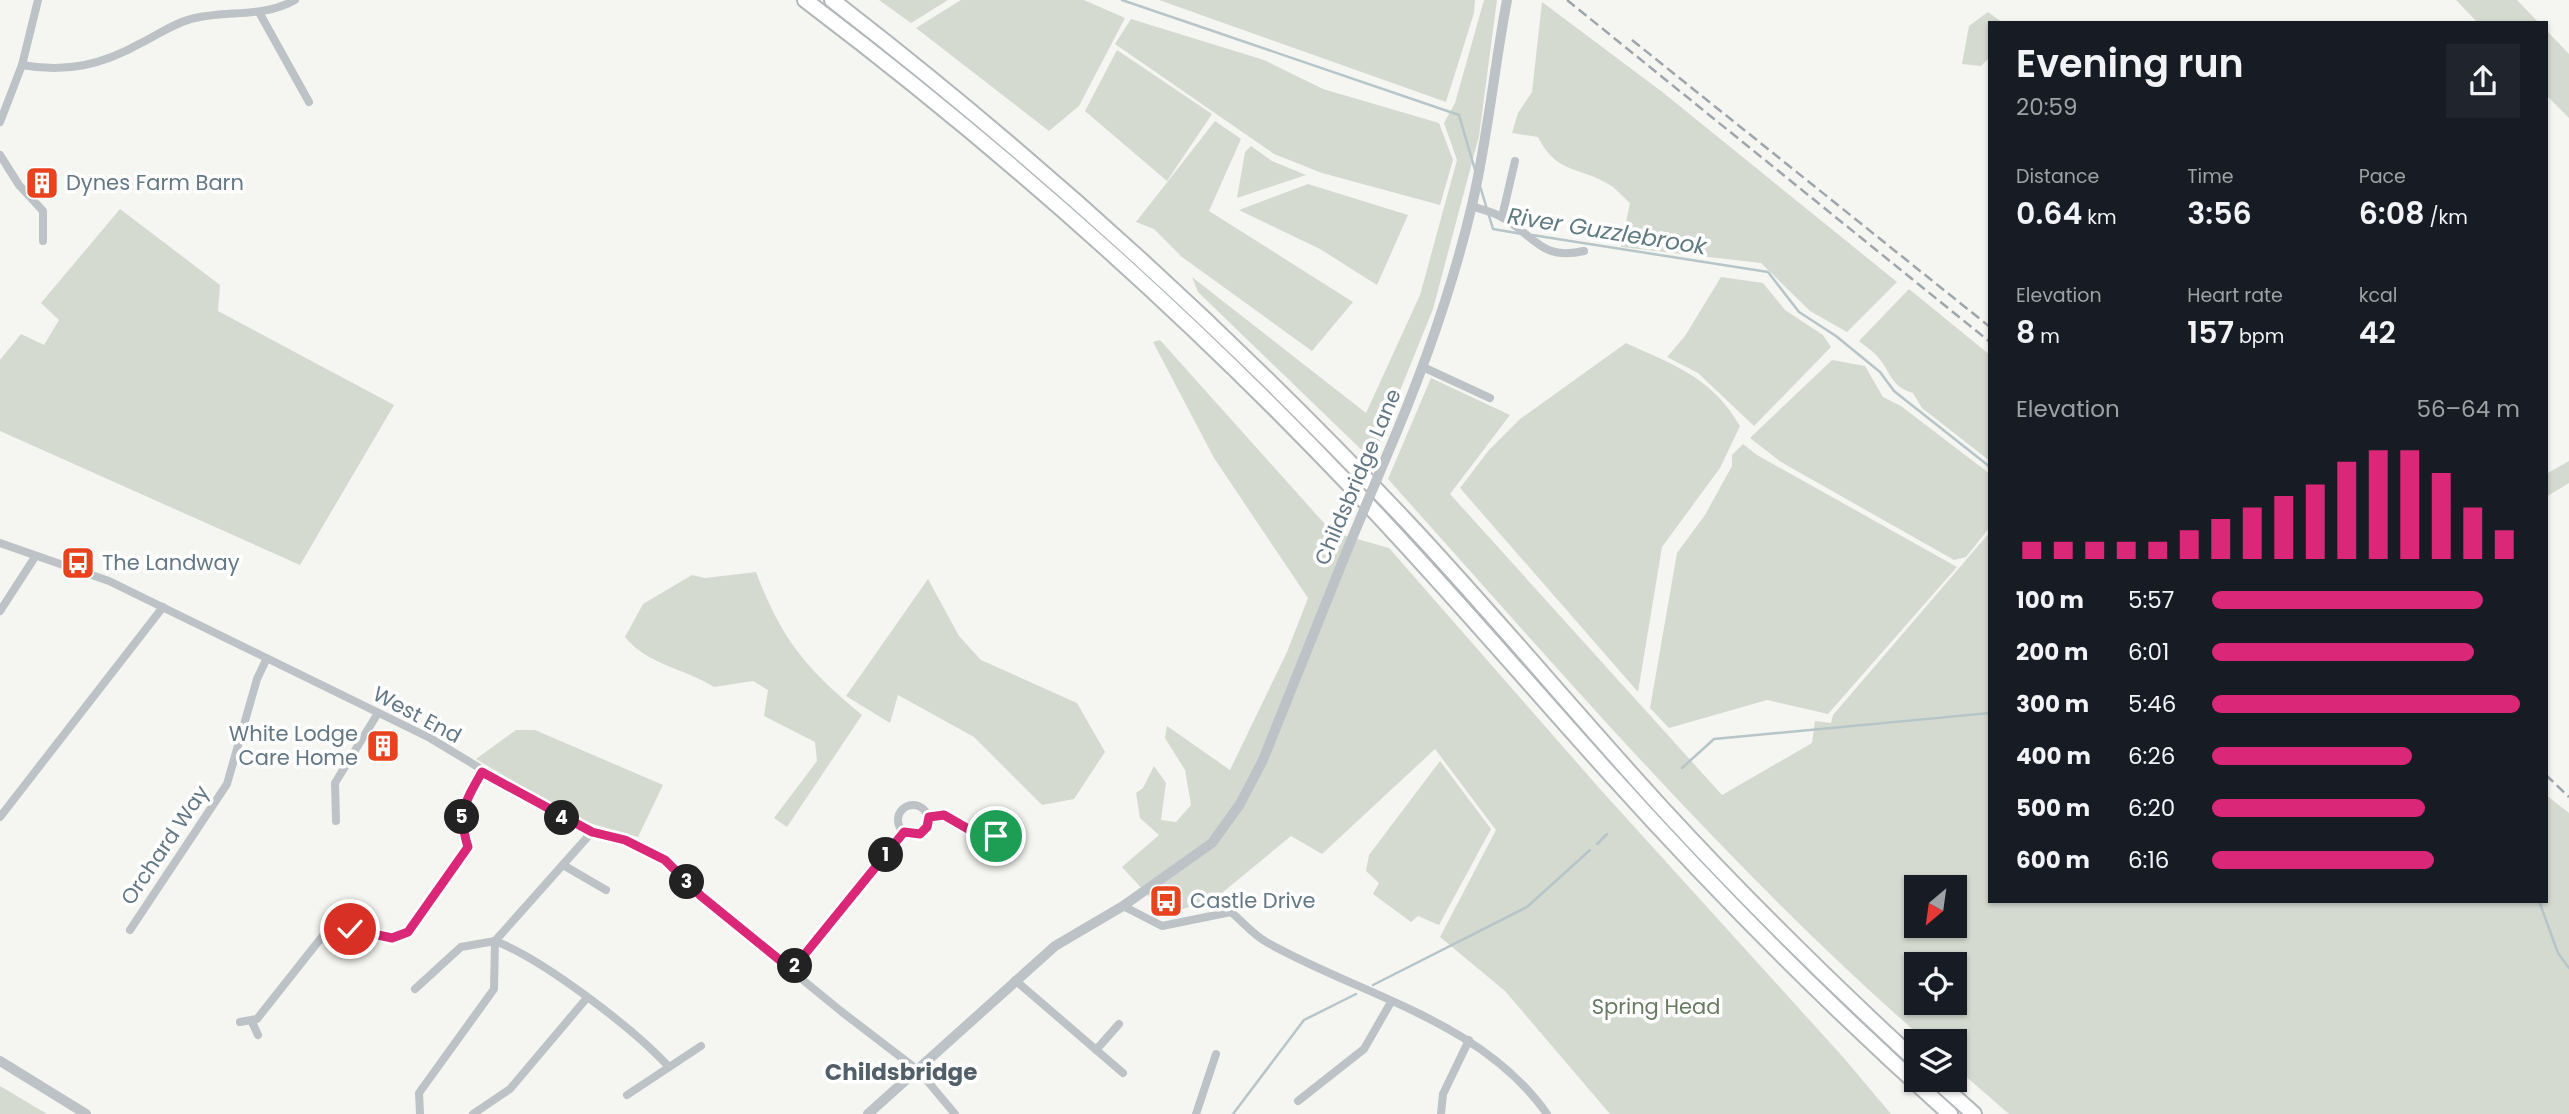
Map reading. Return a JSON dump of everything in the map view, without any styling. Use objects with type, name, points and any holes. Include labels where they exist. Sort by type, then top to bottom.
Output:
[{"type":"highway","points":[[805,0],[941,106],[1032,183],[1224,357],[1404,543],[1698,870],[1835,1007],[1951,1114]]},
{"type":"highway","points":[[832,0],[975,113],[1074,198],[1265,375],[1419,535],[1697,845],[1794,944],[1904,1049]]},
{"type":"highway","points":[[1949,1092],[1974,1114]]},
{"type":"street","points":[[0,122],[22,65],[38,0]]},
{"type":"street","points":[[22,65],[67,70],[89,65],[123,54],[179,22],[198,17],[260,13],[295,0]]},
{"type":"street","name":"Childsbridge Lane","points":[[869,1114],[1055,946],[1123,906],[1212,843],[1240,804],[1275,733],[1348,548],[1425,368],[1472,206],[1492,108],[1507,0]]},
{"type":"street","points":[[260,13],[309,102]]},
{"type":"street","points":[[0,155],[19,185],[43,211],[43,241]]},
{"type":"street","points":[[1502,217],[1515,161]]},
{"type":"street","points":[[1472,206],[1502,217],[1547,250],[1565,255],[1584,251]]},
{"type":"street","points":[[1425,368],[1490,398]]},
{"type":"street","name":"West End","points":[[0,543],[109,581],[430,738],[482,772],[592,832],[625,840],[665,860],[701,896],[919,1071],[956,1114]]},
{"type":"street","points":[[0,611],[36,557]]},
{"type":"street","points":[[0,817],[163,607]]},
{"type":"street","name":"Orchard Way","points":[[130,930],[227,784],[257,679],[266,660]]},
{"type":"street","points":[[336,821],[335,783],[378,713]]},
{"type":"street","points":[[252,1022],[329,928],[338,926],[392,938],[408,932],[468,847],[461,825],[463,806],[482,772]]},
{"type":"street","points":[[904,832],[898,821],[904,807],[919,806],[929,817]]},
{"type":"street","points":[[929,817],[944,815],[989,841],[996,836],[1016,849]]},
{"type":"street","points":[[904,832],[920,834],[927,827],[929,817]]},
{"type":"street","points":[[420,1114],[419,1093],[494,989],[495,941],[592,832]]},
{"type":"street","points":[[792,970],[904,832]]},
{"type":"street","points":[[563,865],[606,890]]},
{"type":"street","points":[[1123,906],[1162,926],[1231,912],[1265,942],[1469,1040],[1527,1085],[1548,1114]]},
{"type":"street","points":[[415,989],[461,947],[495,941],[522,951],[651,1047],[669,1067]]},
{"type":"street","points":[[1015,980],[1122,1073]]},
{"type":"street","points":[[473,1114],[510,1089],[586,999]]},
{"type":"street","points":[[1298,1101],[1364,1048],[1391,1002]]},
{"type":"street","points":[[240,1022],[252,1022]]},
{"type":"street","points":[[252,1022],[258,1035]]},
{"type":"street","points":[[1096,1050],[1119,1024]]},
{"type":"street","points":[[1441,1114],[1443,1094],[1469,1040]]},
{"type":"street","points":[[627,1095],[702,1046]]},
{"type":"street","points":[[1196,1114],[1216,1054]]},
{"type":"street","points":[[0,1061],[86,1114]]},
{"type":"green space","points":[[879,0],[948,0],[911,23]]},
{"type":"green space","points":[[961,0],[1084,0],[1125,18],[1079,106],[1049,131],[916,28]]},
{"type":"green space","points":[[1159,0],[1475,0],[1474,13],[1446,102]]},
{"type":"green space","points":[[1484,0],[1497,0],[1479,136],[1433,309],[1372,460],[1198,292],[1192,277],[1366,413],[1420,295],[1457,160],[1444,123],[1455,103]]},
{"type":"green space","points":[[2456,0],[2517,0],[2537,21],[2476,21]]},
{"type":"green space","points":[[1542,2],[1661,91],[1897,282],[1847,332],[1810,311],[1761,263],[1621,247],[1630,203],[1602,180],[1562,164],[1545,149],[1538,137],[1512,133],[1518,113],[1532,92]]},
{"type":"green space","points":[[1988,12],[2000,21],[1988,21],[1988,59],[1981,66],[1962,64],[1969,26]]},
{"type":"green space","points":[[1131,19],[1264,60],[1323,89],[1439,123],[1453,160],[1440,205],[1322,173],[1274,154],[1115,44]]},
{"type":"green space","points":[[2548,32],[2569,54],[2569,118],[2548,97]]},
{"type":"green space","points":[[1117,50],[1212,114],[1167,181],[1085,111]]},
{"type":"green space","points":[[1215,121],[1241,139],[1209,211],[1353,302],[1312,351],[1182,257],[1154,229],[1136,222]]},
{"type":"green space","points":[[1251,146],[1272,161],[1306,175],[1237,198],[1245,152]]},
{"type":"green space","points":[[1308,184],[1408,215],[1377,285],[1320,249],[1239,210]]},
{"type":"green space","points":[[120,209],[220,285],[218,311],[394,405],[300,565],[0,431],[0,360],[21,334],[44,345],[59,320],[41,303]]},
{"type":"green space","points":[[1721,277],[1763,283],[1785,310],[1823,335],[1831,347],[1754,426],[1698,373],[1667,357],[1685,336]]},
{"type":"green space","points":[[1909,289],[1988,353],[1988,459],[1922,408],[1913,393],[1900,387],[1878,357],[1859,341]]},
{"type":"green space","name":"Spring Head","points":[[1160,340],[1332,532],[1389,548],[1891,1114],[1610,1114],[1505,991],[1440,937],[1496,830],[1435,749],[1322,854],[1291,836],[1217,897],[1166,915],[1122,867],[1159,835],[1140,818],[1136,793],[1143,788],[1154,766],[1166,783],[1161,820],[1176,822],[1191,805],[1185,770],[1165,738],[1167,726],[1230,770],[1287,652],[1308,598],[1214,458],[1153,342]]},
{"type":"green space","points":[[1626,343],[1676,366],[1704,384],[1729,409],[1740,426],[1720,468],[1662,547],[1638,692],[1460,488],[1489,450],[1520,419]]},
{"type":"green space","points":[[1832,360],[1865,366],[1883,397],[1901,406],[1988,472],[1988,530],[1966,557],[1954,560],[1781,462],[1750,438]]},
{"type":"green space","points":[[1431,378],[1510,415],[1450,494],[1722,795],[1812,743],[1815,721],[1831,723],[1833,715],[1988,534],[1988,903],[2548,903],[2548,797],[2569,813],[2569,1114],[2009,1114],[1967,1077],[1967,1029],[1913,1029],[1784,909],[1649,769],[1388,479]]},
{"type":"green space","points":[[1743,444],[1757,455],[1957,567],[1828,714],[1767,700],[1669,728],[1650,708],[1677,553],[1705,515],[1732,466],[1732,455]]},
{"type":"green space","points":[[2569,461],[2569,483],[2548,496],[2548,473]]},
{"type":"green space","points":[[756,572],[775,616],[798,652],[826,683],[862,715],[787,827],[774,818],[817,761],[815,742],[764,716],[768,690],[753,681],[714,687],[644,654],[625,637],[643,604],[692,575],[705,578]]},
{"type":"green space","points":[[928,579],[959,636],[981,660],[1077,703],[1105,752],[1074,799],[1042,805],[974,737],[898,695],[890,723],[846,696]]},
{"type":"green space","points":[[516,730],[535,730],[663,785],[638,837],[575,819],[476,759]]},
{"type":"green space","points":[[1440,761],[1491,829],[1439,925],[1418,916],[1411,922],[1373,894],[1379,883],[1366,871],[1369,855]]},
{"type":"green space","points":[[0,1086],[47,1114],[0,1114]]},
{"type":"waterway","name":"River Guzzlebrook","points":[[1122,0],[1459,115],[1475,170]]},
{"type":"waterway","name":"River Guzzlebrook","points":[[1480,186],[1493,229],[1522,234]]},
{"type":"waterway","name":"River Guzzlebrook","points":[[1532,235],[1768,272],[1799,312],[1836,336],[1880,372],[1894,391],[1988,465]]},
{"type":"waterway","points":[[1682,768],[1714,739],[1988,713]]},
{"type":"waterway","points":[[1597,844],[1607,834]]},
{"type":"waterway","points":[[1373,985],[1527,907],[1590,850]]},
{"type":"waterway","name":"River Guzzlebrook","points":[[2540,903],[2558,953],[2569,968]]},
{"type":"waterway","points":[[1233,1114],[1304,1020],[1356,994]]},
{"type":"railway","points":[[1567,0],[1988,340]]},
{"type":"railway","points":[[1632,40],[1988,325]]},
{"type":"railway","points":[[2548,777],[2569,797]]},
{"type":"place","name":"Dynes Farm Barn","points":[[42,183]]},
{"type":"place","name":"The Landway","points":[[78,563]]},
{"type":"place","name":"White Lodge Care Home","points":[[383,746]]},
{"type":"place","name":"Castle Drive","points":[[1166,901]]},
{"type":"district","name":"Childsbridge","points":[[901,1072]]},
{"type":"route","points":[[350,929],[392,938],[408,932],[468,847],[461,825],[463,806],[482,772],[592,832],[625,840],[665,860],[701,896],[792,970],[904,832],[911,835],[920,834],[925,831],[929,817],[944,815],[989,841],[996,836]]}]
